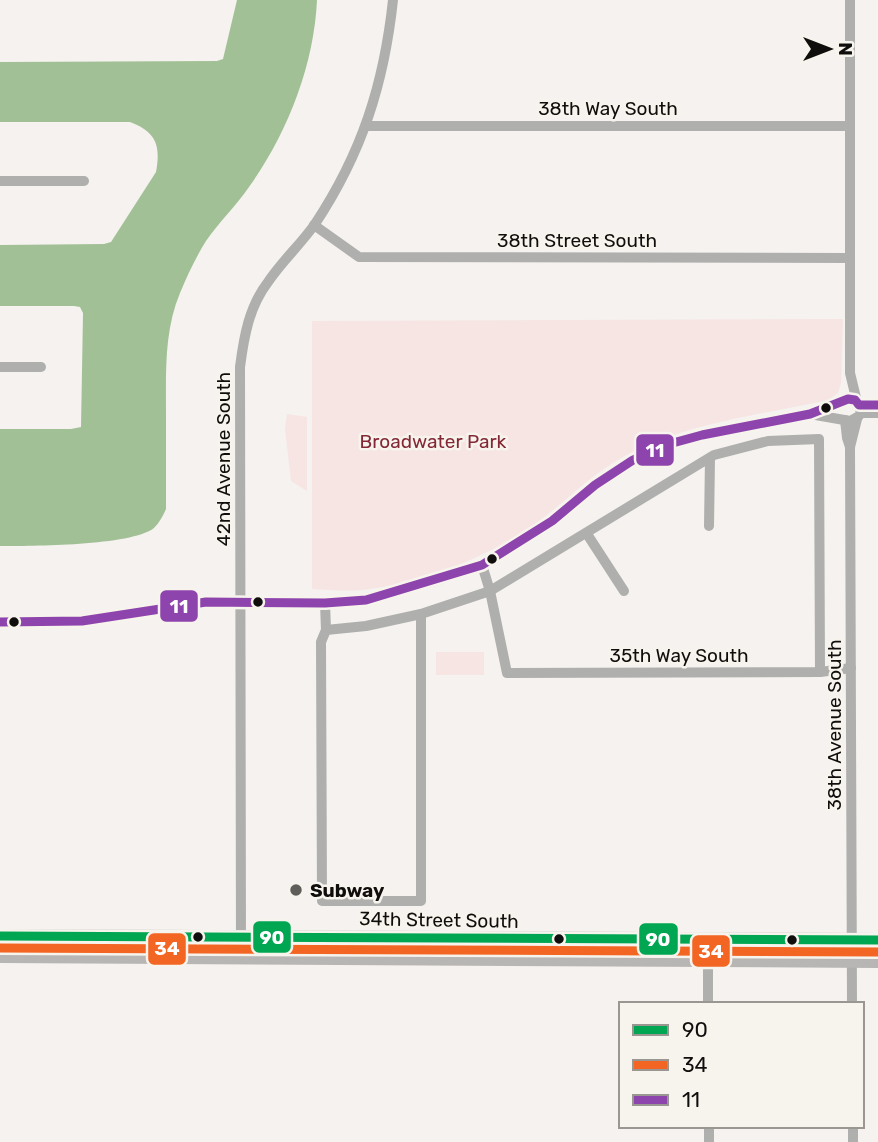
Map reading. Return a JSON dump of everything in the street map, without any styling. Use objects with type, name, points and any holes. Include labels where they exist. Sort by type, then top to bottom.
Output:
[{"type":"highway","name":"34th Street South","points":[[1,945],[8,949],[25,946],[44,936],[878,940]]},
{"type":"highway","points":[[496,960],[518,948],[561,948],[573,940]]},
{"type":"highway","points":[[574,960],[589,949],[621,948],[644,940]]},
{"type":"highway","name":"34th Street South","points":[[1,945],[241,957],[878,961]]},
{"type":"street","name":"42nd Avenue South","points":[[241,957],[243,695],[240,603],[240,367],[244,335],[251,311],[267,283],[314,225],[367,126],[388,44],[393,0]]},
{"type":"street","name":"38th Avenue South","points":[[850,0],[850,373],[858,410],[850,447],[852,1002]]},
{"type":"street","name":"38th Way South","points":[[367,126],[849,126]]},
{"type":"street","points":[[0,181],[85,181]]},
{"type":"street","name":"38th Street South","points":[[314,225],[359,257],[850,258]]},
{"type":"street","points":[[0,367],[41,367]]},
{"type":"street","name":"38th Avenue South","points":[[850,373],[839,413],[844,419],[850,447]]},
{"type":"street","points":[[0,622],[82,621],[206,602],[325,603],[366,600],[481,565],[552,521],[595,485],[633,460],[669,444],[810,414],[851,399],[858,410],[878,413]]},
{"type":"street","points":[[810,414],[844,419],[858,410],[878,405]]},
{"type":"street","points":[[326,629],[366,626],[421,614],[490,591],[710,458],[768,441],[819,439],[820,673]]},
{"type":"street","points":[[709,526],[710,458]]},
{"type":"street","points":[[587,534],[624,591]]},
{"type":"street","points":[[481,565],[490,591]]},
{"type":"street","name":"35th Way South","points":[[490,591],[507,673],[820,673],[851,668]]},
{"type":"street","points":[[325,603],[326,629],[321,642],[321,901],[421,901],[421,614]]},
{"type":"street","points":[[708,960],[708,1002]]},
{"type":"green space","name":"Broadwater Park","points":[[843,319],[841,383],[838,393],[828,400],[723,421],[647,445],[598,473],[553,510],[511,539],[473,559],[432,575],[370,589],[312,589],[312,321]]},
{"type":"green space","points":[[287,414],[307,417],[307,491],[291,481],[285,429]]},
{"type":"green space","points":[[436,652],[484,652],[484,675],[436,675]]},
{"type":"shaded area","points":[[237,0],[317,0],[315,25],[296,98],[275,145],[249,187],[206,241],[175,307],[166,368],[166,509],[154,528],[125,538],[80,544],[0,546],[0,429],[81,427],[83,313],[80,307],[74,306],[0,306],[0,245],[111,242],[156,172],[158,154],[151,135],[130,122],[0,122],[0,62],[217,61],[223,59]]},
{"type":"transit line","name":"11","points":[[0,622],[82,621],[206,602],[325,603],[366,600],[482,565],[552,521],[595,485],[633,460],[669,444],[810,414],[848,399],[855,400],[859,405],[878,405]]},
{"type":"transit line","name":"90","points":[[0,936],[878,940]]},
{"type":"transit line","name":"34","points":[[0,948],[878,952]]},
{"type":"place","name":"Subway","points":[[296,890]]}]
